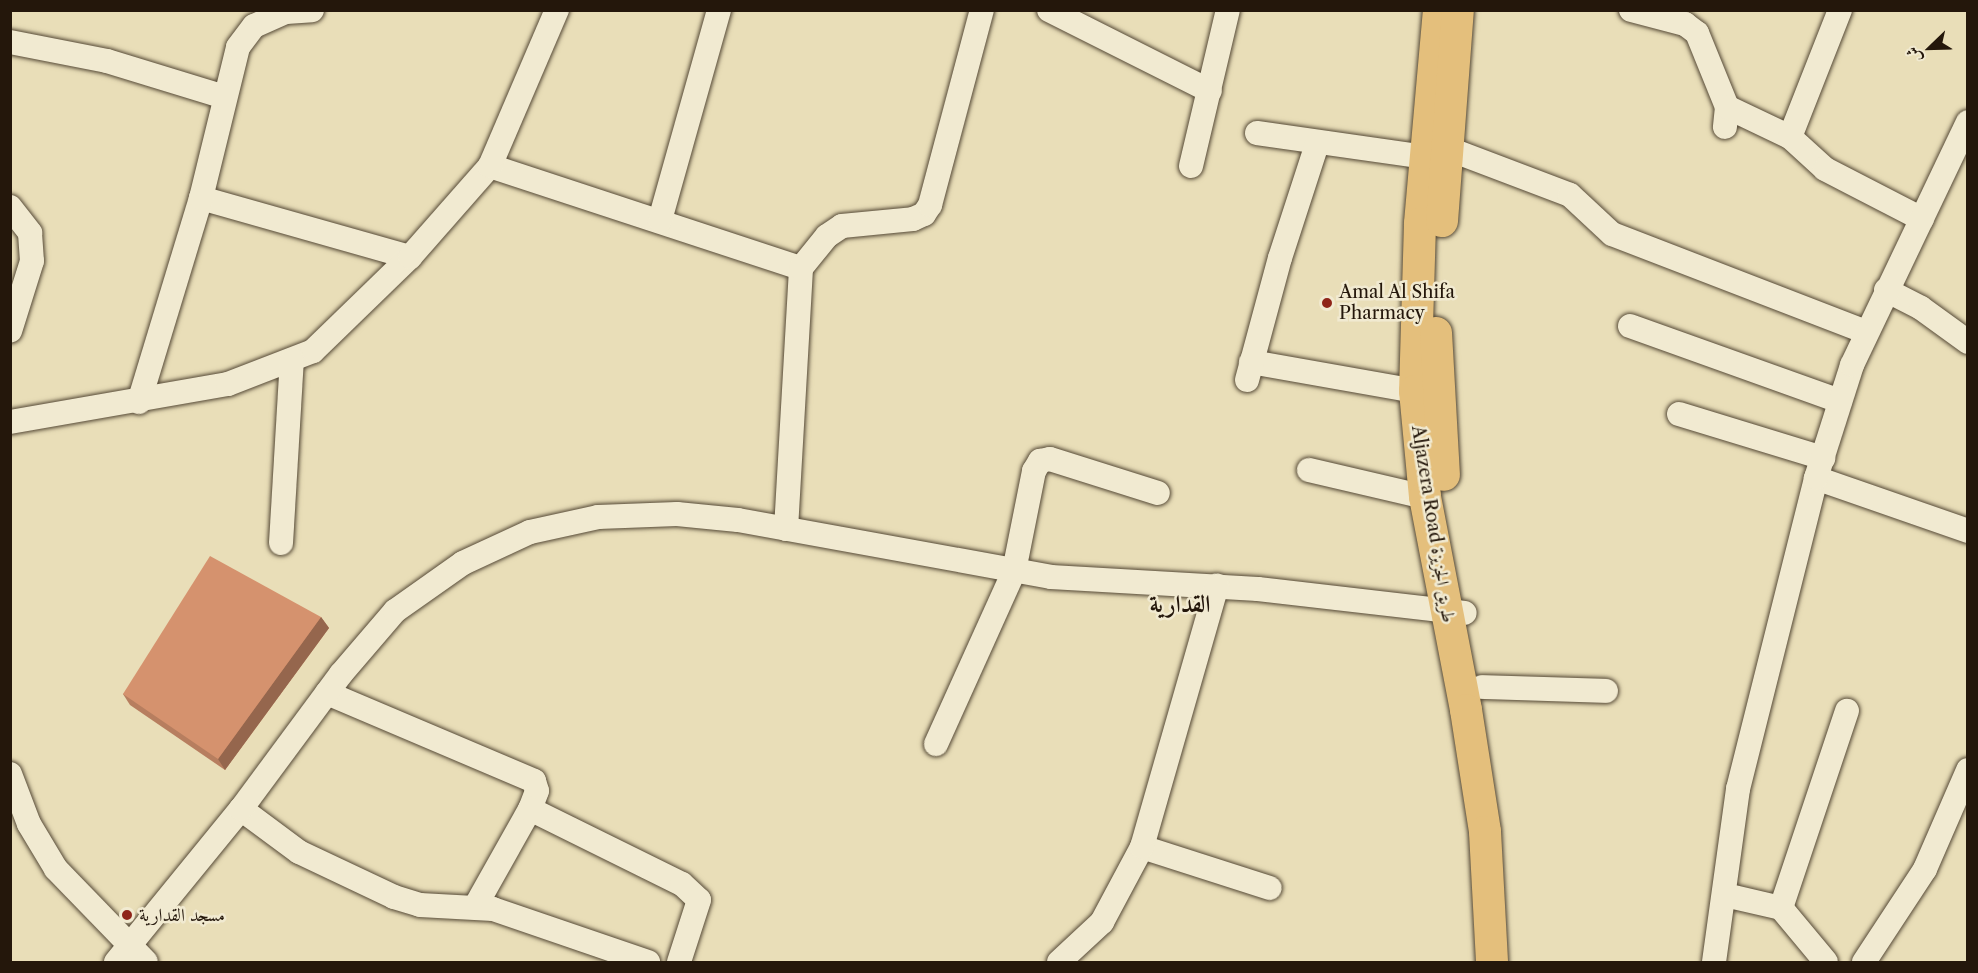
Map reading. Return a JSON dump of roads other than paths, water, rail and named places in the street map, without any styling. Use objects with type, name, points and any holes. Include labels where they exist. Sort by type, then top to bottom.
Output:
[{"type":"main road","name":"Aljazera Road طريق الجزيزة","points":[[1439,10],[1438,257],[1435,348],[1440,445],[1455,612],[1485,832],[1492,963]]},
{"type":"main road","name":"Aljazera Road طريق الجزيزة","points":[[1458,10],[1438,153],[1415,391],[1425,497],[1455,612],[1482,687],[1503,826],[1512,963]]},
{"type":"street","points":[[139,402],[201,198],[238,47],[254,26],[286,12],[312,10]]},
{"type":"street","points":[[10,422],[139,402],[228,384],[313,351],[410,257],[490,165],[557,10]]},
{"type":"street","points":[[660,220],[719,10]]},
{"type":"street","points":[[786,529],[801,268],[827,236],[842,226],[924,214],[930,205],[982,10]]},
{"type":"street","points":[[1049,10],[1210,91]]},
{"type":"street","points":[[1191,166],[1228,10]]},
{"type":"street","points":[[1631,10],[1685,24],[1697,33],[1726,117],[1790,137],[1825,169],[1922,219]]},
{"type":"street","points":[[1790,137],[1840,10]]},
{"type":"street","points":[[10,42],[107,61],[225,98]]},
{"type":"street","points":[[1714,963],[1747,747],[1820,468],[1840,401],[1866,332],[1968,122]]},
{"type":"street","points":[[1257,133],[1317,144],[1438,153],[1570,195],[1612,234],[1866,332]]},
{"type":"street","points":[[1317,144],[1249,371],[1415,391]]},
{"type":"street","points":[[490,165],[801,268]]},
{"type":"street","points":[[201,198],[410,257]]},
{"type":"street","points":[[10,207],[30,233],[32,247],[32,261],[10,331]]},
{"type":"street","points":[[1886,290],[1921,308],[1968,342]]},
{"type":"street","points":[[1630,326],[1840,401]]},
{"type":"street","points":[[281,543],[292,360]]},
{"type":"street","points":[[1679,414],[1820,468],[1968,531]]},
{"type":"street","points":[[936,744],[1014,571],[1034,471],[1040,461],[1050,459],[1158,493]]},
{"type":"street","points":[[1309,470],[1425,497]]},
{"type":"street","points":[[10,774],[40,846],[56,869],[131,958],[327,693],[394,611],[463,562],[530,532],[630,513],[738,520],[1014,571],[1100,582],[1217,586],[1455,612]]},
{"type":"street","points":[[1059,963],[1102,922],[1142,847],[1217,586]]},
{"type":"street","points":[[1482,687],[1606,691]]},
{"type":"street","points":[[327,693],[534,780],[537,791],[530,809],[475,907]]},
{"type":"street","points":[[1780,908],[1847,711]]},
{"type":"street","points":[[1864,963],[1925,868],[1968,770]]},
{"type":"street","points":[[242,809],[298,852],[394,897],[420,904],[493,909],[648,963]]},
{"type":"street","points":[[530,809],[682,884],[699,900],[679,963]]},
{"type":"street","points":[[1142,847],[1270,888]]},
{"type":"street","points":[[1725,895],[1780,908],[1826,963]]},
{"type":"place","name":"Amal Al Shifa Pharmacy","points":[[1327,303]]},
{"type":"place","name":"مسجد القدارية","points":[[127,915]]},
{"type":"district","name":"القدارية","points":[[1180,604]]}]
